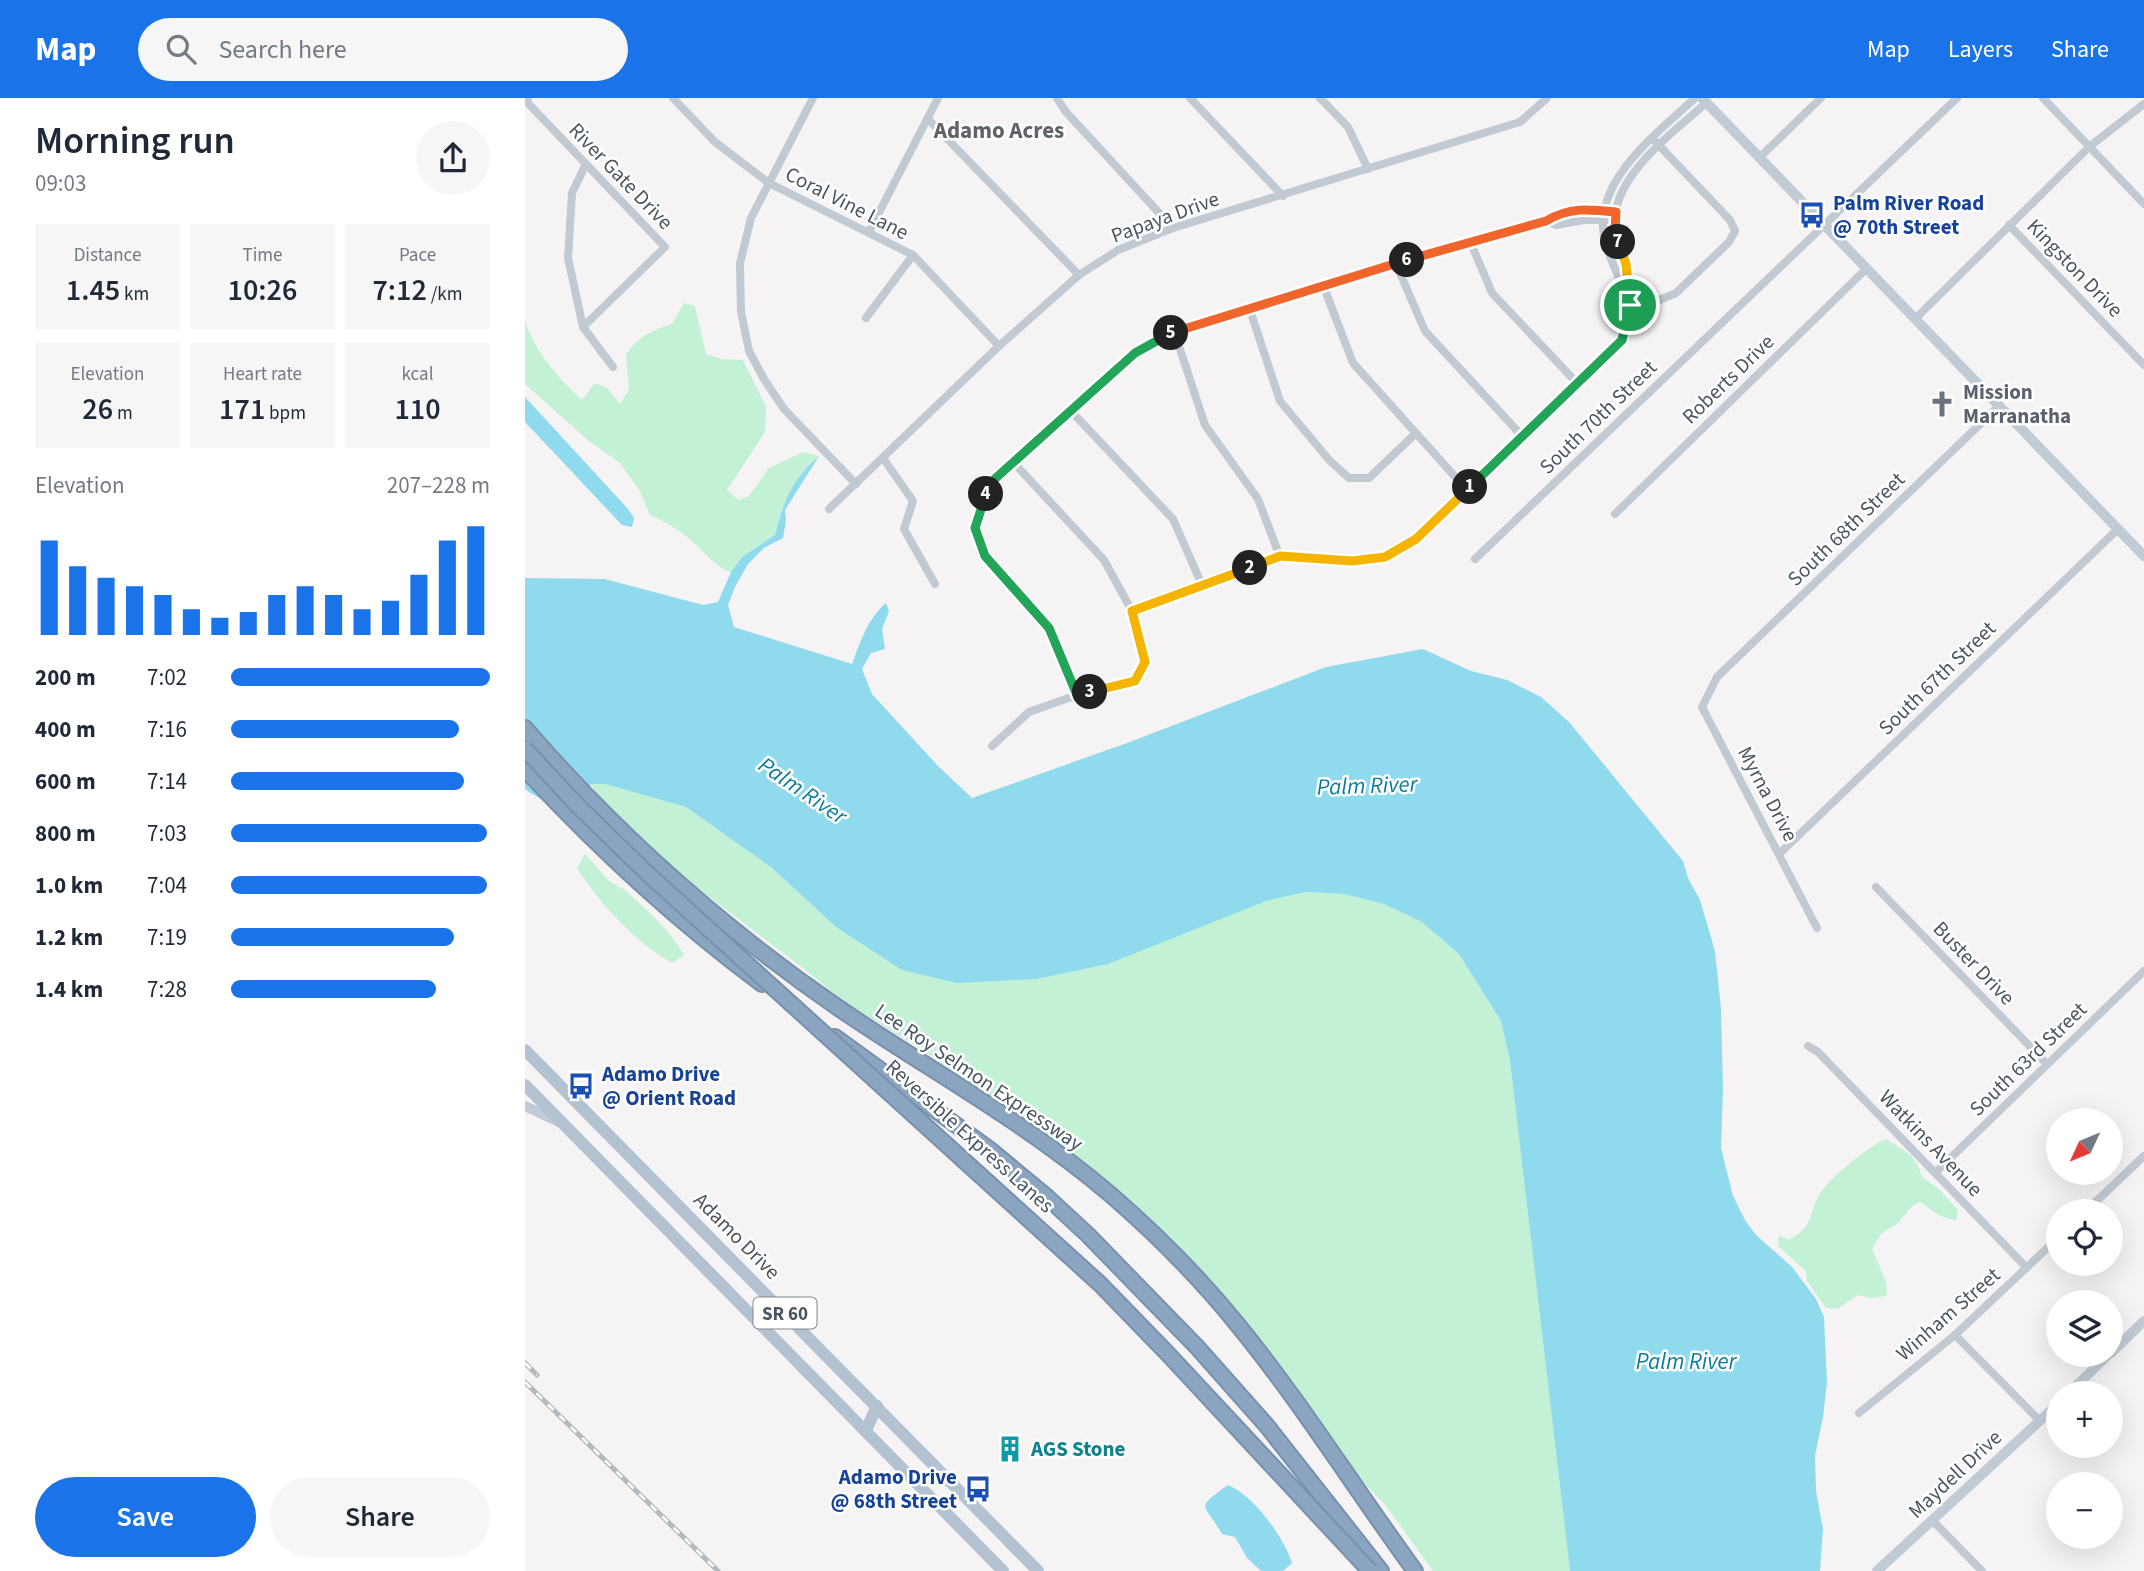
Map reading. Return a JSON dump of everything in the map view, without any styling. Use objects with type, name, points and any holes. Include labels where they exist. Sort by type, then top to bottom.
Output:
[{"type":"highway","name":"Lee Roy Selmon Expressway","points":[[525,728],[595,805],[671,876],[745,938],[838,1007],[1032,1133],[1136,1218],[1201,1282],[1255,1346],[1415,1571]]},
{"type":"highway","name":"Reversible Express Lanes","points":[[525,749],[578,806],[647,873],[1100,1284],[1370,1571]]},
{"type":"highway","points":[[525,769],[585,832],[703,940],[967,1131],[1068,1216],[1233,1387],[1292,1457],[1381,1571]]},
{"type":"main road","name":"Adamo Drive","points":[[527,1056],[677,1203],[1038,1571]]},
{"type":"main road","name":"Adamo Drive","points":[[525,1085],[1003,1571]]},
{"type":"main road","points":[[660,1220],[677,1203]]},
{"type":"main road","points":[[866,1430],[877,1406]]},
{"type":"street","name":"Coral Vine Lane","points":[[673,98],[715,142],[769,183],[913,255],[999,346]]},
{"type":"street","points":[[813,98],[751,218],[740,264],[741,312],[750,351],[784,409],[856,484]]},
{"type":"street","points":[[869,232],[938,98]]},
{"type":"street","points":[[1057,98],[1066,112],[1173,229]]},
{"type":"street","points":[[1190,98],[1283,196]]},
{"type":"street","points":[[1320,98],[1348,127],[1368,169]]},
{"type":"street","name":"Papaya Drive","points":[[829,509],[999,346],[1079,275],[1118,250],[1173,229],[1520,122],[1547,98]]},
{"type":"street","points":[[1630,305],[1605,240],[1605,216],[1610,192],[1622,168],[1695,98]]},
{"type":"street","points":[[1759,158],[1821,98]]},
{"type":"street","name":"South 70th Street","points":[[1475,559],[1957,98]]},
{"type":"street","points":[[2043,98],[2144,204]]},
{"type":"street","name":"River Gate Drive","points":[[526,99],[585,166],[665,247],[583,327]]},
{"type":"street","points":[[1132,611],[1280,556],[1352,561],[1385,557],[1416,539],[1622,340],[1630,305],[1626,264],[1615,233],[1623,189],[1633,171],[1704,100],[2144,556]]},
{"type":"street","points":[[1915,319],[2089,147],[2144,104]]},
{"type":"street","points":[[928,119],[1079,275]]},
{"type":"street","points":[[1630,305],[1650,304],[1676,293],[1729,242],[1735,231],[1730,220],[1653,138]]},
{"type":"street","points":[[585,166],[572,192],[568,258],[583,327],[613,367]]},
{"type":"street","points":[[1077,695],[1049,628],[985,556],[975,528],[988,485],[1135,353],[1174,331],[1470,241],[1546,221],[1561,212],[1589,209],[1605,216],[1616,216]]},
{"type":"street","name":"Kingston Drive","points":[[2009,225],[2144,365]]},
{"type":"street","points":[[1470,241],[1492,293],[1578,384]]},
{"type":"street","points":[[866,318],[913,255]]},
{"type":"street","points":[[1396,264],[1425,331],[1523,437]]},
{"type":"street","name":"Roberts Drive","points":[[1615,514],[1866,269]]},
{"type":"street","points":[[1323,285],[1353,363],[1467,490]]},
{"type":"street","points":[[1249,307],[1280,401],[1349,478],[1369,478],[1415,434]]},
{"type":"street","points":[[1174,331],[1205,425],[1258,499],[1280,556]]},
{"type":"street","name":"South 68th Street","points":[[1717,677],[1999,405]]},
{"type":"street","points":[[1070,411],[1173,519],[1202,585]]},
{"type":"street","points":[[883,458],[913,501],[904,529],[936,584]]},
{"type":"street","points":[[992,746],[1029,712],[1077,695],[1135,681],[1145,662],[1132,611],[1104,560],[1013,462]]},
{"type":"street","name":"South 67th Street","points":[[1780,853],[2118,529]]},
{"type":"street","name":"Myrna Drive","points":[[1717,677],[1702,707],[1817,928]]},
{"type":"street","name":"Buster Drive","points":[[1876,887],[2047,1064]]},
{"type":"street","name":"South 63rd Street","points":[[1936,1172],[2144,971]]},
{"type":"street","name":"Watkins Avenue","points":[[1808,1046],[1818,1052],[1936,1172],[2027,1269]]},
{"type":"street","points":[[525,1106],[566,1125]]},
{"type":"street","points":[[2099,1199],[2144,1156]]},
{"type":"street","name":"Winham Street","points":[[1859,1413],[1955,1335],[2046,1250]]},
{"type":"street","points":[[2123,1341],[2144,1321]]},
{"type":"street","points":[[1955,1335],[2040,1421]]},
{"type":"street","points":[[2082,1381],[2096,1367]]},
{"type":"street","name":"Maydell Drive","points":[[1877,1571],[2046,1415]]},
{"type":"street","points":[[1933,1521],[1982,1571]]},
{"type":"green space","points":[[684,303],[695,306],[706,354],[721,359],[743,360],[766,407],[765,432],[727,490],[738,500],[749,496],[769,468],[803,452],[819,456],[795,483],[775,535],[742,557],[731,572],[715,563],[682,533],[650,515],[640,491],[619,462],[590,442],[525,384],[525,320],[534,342],[548,364],[582,400],[595,383],[607,388],[620,404],[629,389],[626,354],[646,335],[672,324]]},
{"type":"green space","points":[[591,784],[605,784],[686,807],[772,868],[836,927],[1266,901],[1307,892],[1344,894],[1384,904],[1422,922],[1459,954],[1501,1021],[1510,1061],[1570,1571],[1433,1571],[1386,1506],[1346,1464],[1240,1333],[1162,1251],[1074,1165],[995,1100],[919,1048],[846,1003],[683,877],[630,831],[601,801]]},
{"type":"green space","points":[[585,854],[610,882],[625,890],[652,915],[671,935],[684,955],[672,963],[644,944],[619,921],[577,868]]},
{"type":"green space","points":[[1886,1139],[1911,1155],[1922,1177],[1940,1190],[1958,1210],[1956,1221],[1940,1216],[1920,1202],[1912,1206],[1898,1223],[1881,1234],[1872,1249],[1886,1281],[1887,1296],[1871,1298],[1858,1295],[1837,1309],[1826,1308],[1807,1281],[1806,1271],[1778,1246],[1779,1235],[1789,1240],[1804,1229],[1817,1199],[1827,1185],[1861,1154]]},
{"type":"water","points":[[525,397],[628,509],[634,518],[632,527],[622,525],[525,422]]},
{"type":"water","name":"Palm River","points":[[819,456],[785,510],[783,538],[764,548],[748,564],[735,587],[728,605],[734,627],[852,664],[869,623],[886,603],[889,611],[882,629],[885,649],[871,653],[862,669],[872,694],[938,766],[972,798],[1127,743],[1326,667],[1423,649],[1471,671],[1507,680],[1541,697],[1569,722],[1683,861],[1688,878],[1700,900],[1715,951],[1721,1009],[1721,1148],[1733,1196],[1756,1235],[1792,1267],[1816,1299],[1824,1317],[1827,1382],[1815,1456],[1816,1491],[1823,1529],[1820,1571],[1570,1571],[1510,1061],[1501,1021],[1459,954],[1422,922],[1384,904],[1344,894],[1306,892],[1266,901],[1108,964],[1036,979],[957,983],[902,970],[836,927],[772,868],[686,807],[605,784],[591,784],[586,803],[577,804],[547,801],[525,789],[525,578],[605,579],[703,605],[718,602],[731,572],[742,557],[775,535],[795,483]]},
{"type":"water","points":[[1228,1485],[1257,1507],[1275,1530],[1292,1563],[1283,1571],[1261,1571],[1247,1558],[1235,1537],[1222,1534],[1207,1511],[1206,1503]]},
{"type":"railway","points":[[525,1363],[537,1375]]},
{"type":"railway","points":[[525,1382],[718,1571]]},
{"type":"place","name":"Palm River Road @ 70th Street","points":[[1812,215]]},
{"type":"place","name":"Mission Marranatha","points":[[1942,404]]},
{"type":"place","name":"Adamo Drive @ Orient Road","points":[[581,1086]]},
{"type":"place","name":"AGS Stone","points":[[1010,1449]]},
{"type":"place","name":"Adamo Drive @ 68th Street","points":[[978,1489]]},
{"type":"district","name":"Adamo Acres","points":[[999,130]]},
{"type":"route","points":[[1589,209],[1616,212],[1615,233],[1626,264],[1630,305],[1622,340],[1416,539],[1385,557],[1352,561],[1280,556],[1132,611],[1145,662],[1135,681],[1077,695],[1049,628],[985,556],[975,528],[988,485],[1135,353],[1174,331],[1470,241],[1546,221],[1561,212],[1589,209]]}]
